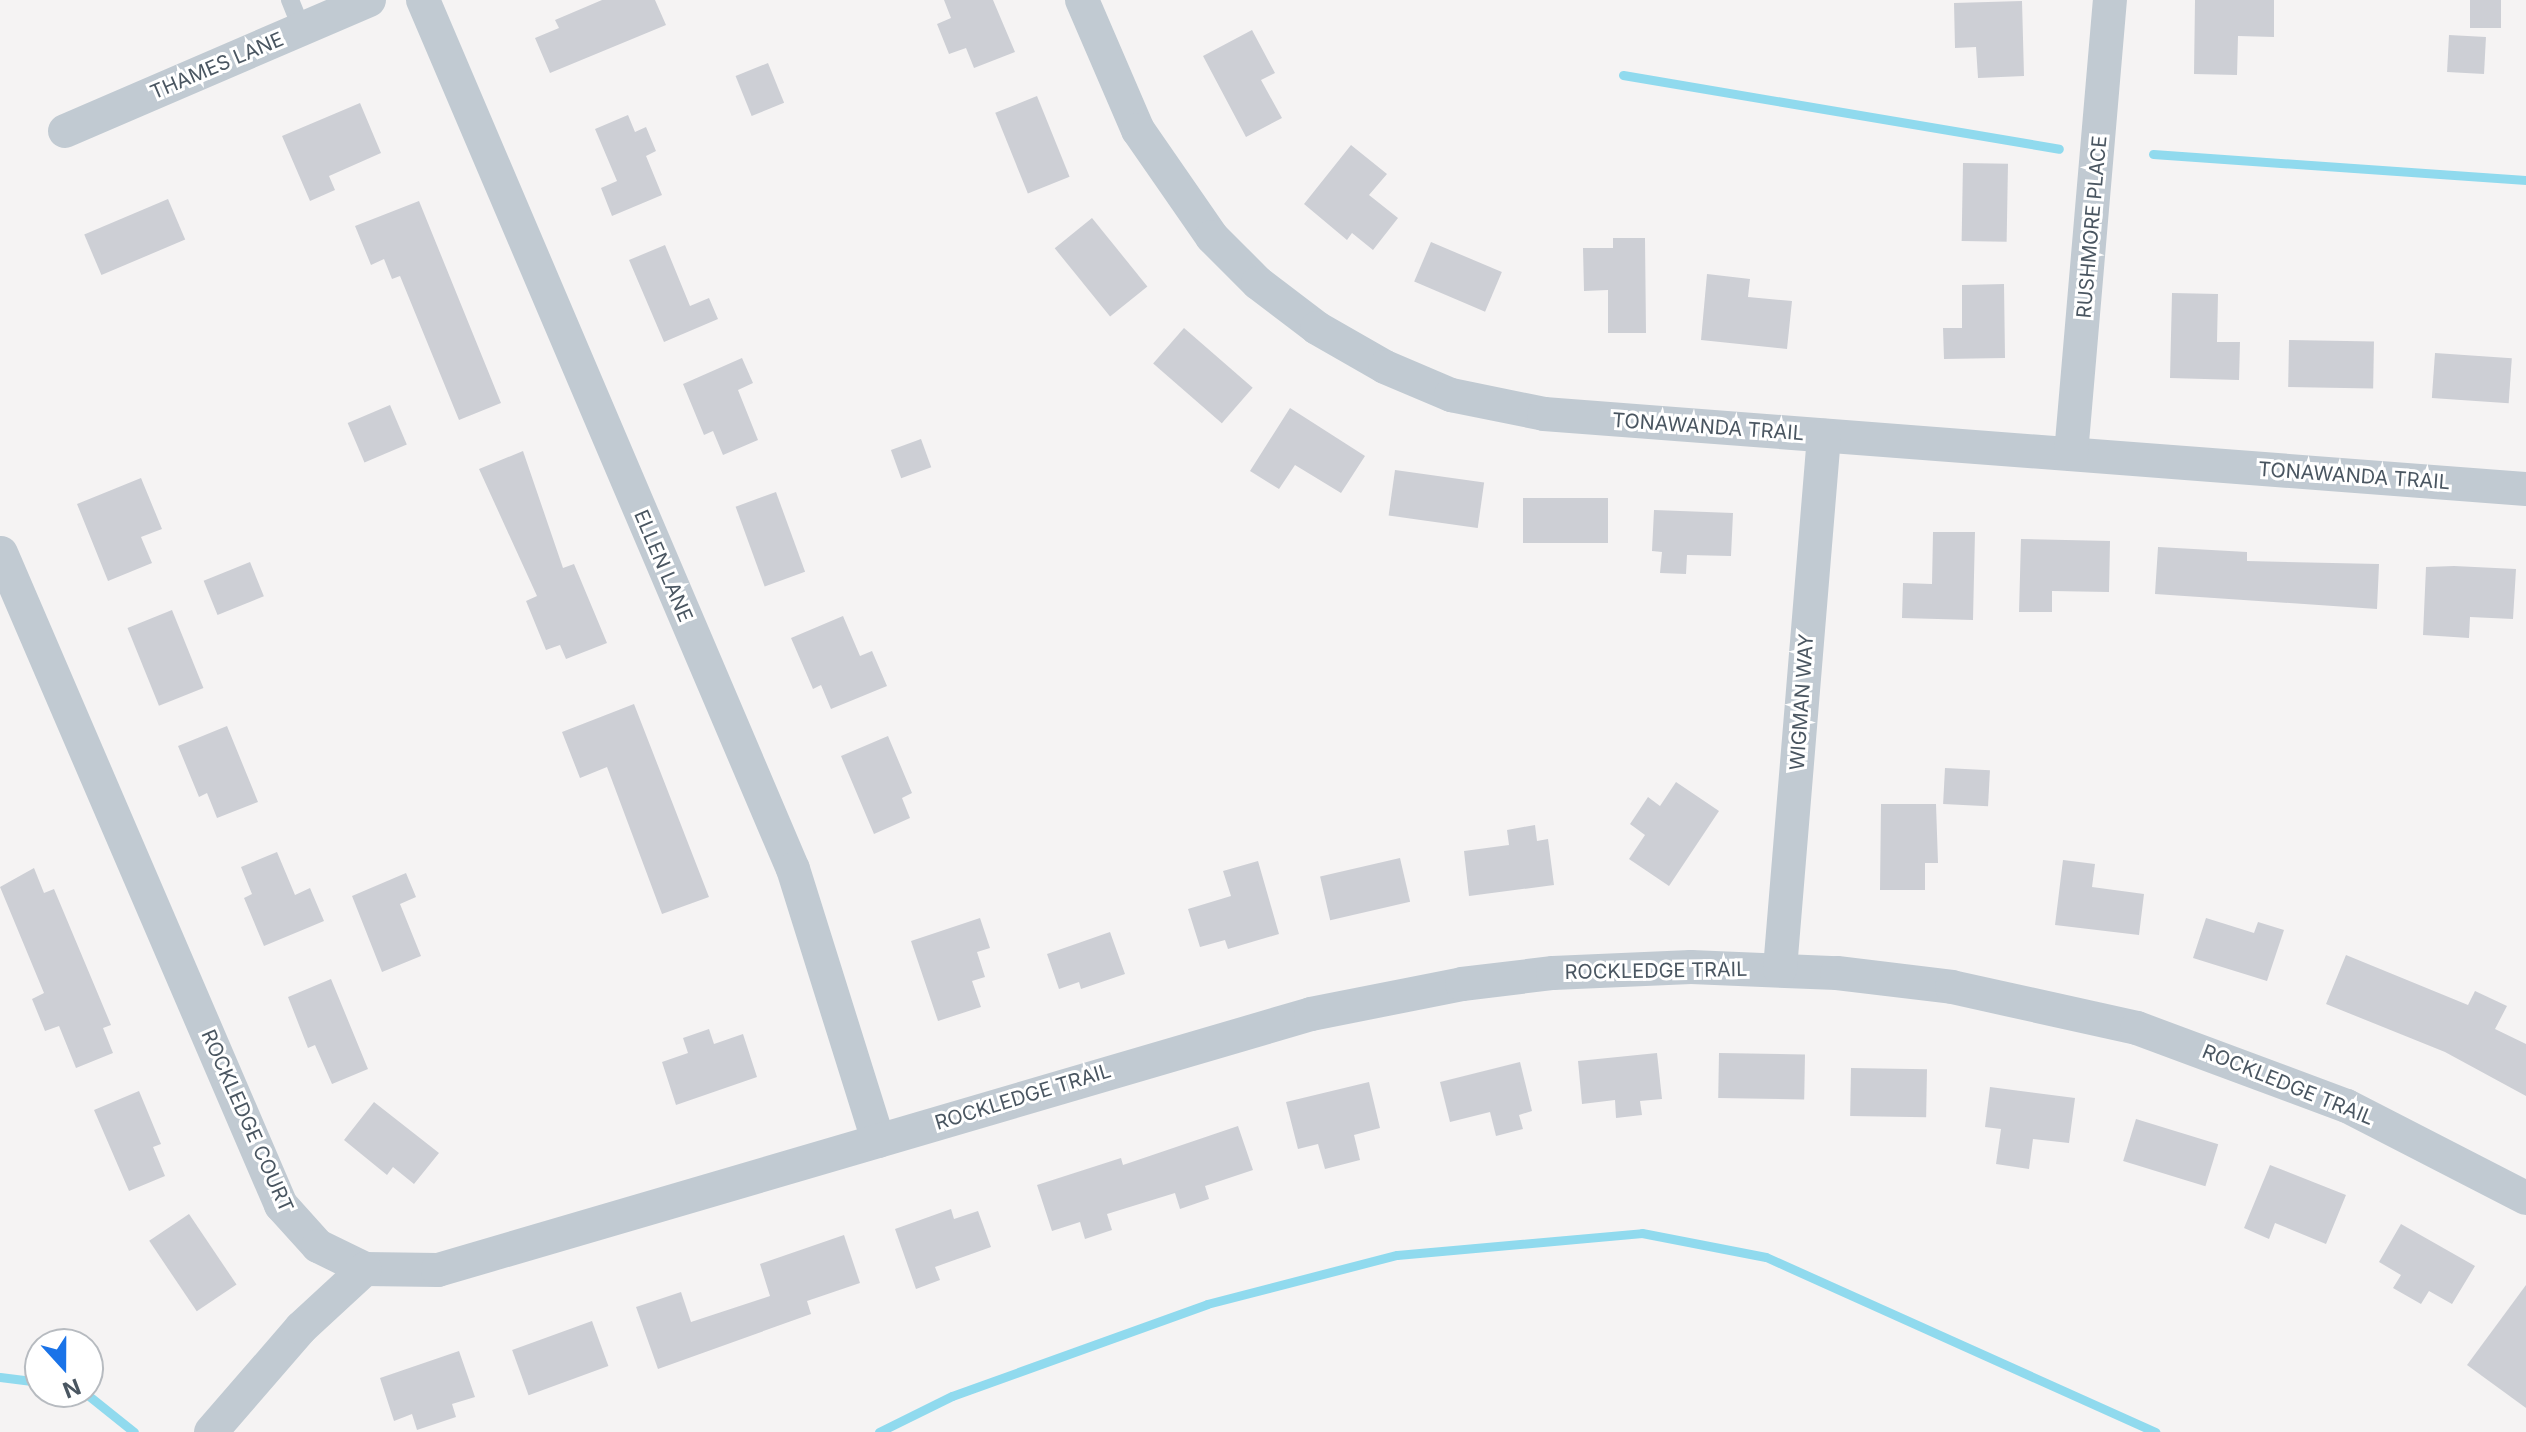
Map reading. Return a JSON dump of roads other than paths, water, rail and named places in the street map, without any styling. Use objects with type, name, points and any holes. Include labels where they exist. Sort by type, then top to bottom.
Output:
[{"type":"street","name":"THAMES LANE","points":[[65,131],[296,14],[369,0]]},
{"type":"street","name":"ELLEN LANE","points":[[423,0],[793,869],[878,1141]]},
{"type":"street","name":"TONAWANDA TRAIL","points":[[1082,0],[1138,130],[1172,186],[1258,283],[1317,328],[1414,381],[1497,407],[1824,436],[2526,489]]},
{"type":"street","name":"RUSHMORE PLACE","points":[[2071,454],[2110,0]]},
{"type":"street","name":"WIGMAN WAY","points":[[1780,969],[1824,436]]},
{"type":"street","name":"ROCKLEDGE COURT","points":[[1,553],[281,1205],[318,1246],[365,1269],[438,1270],[770,1173]]},
{"type":"street","name":"ROCKLEDGE TRAIL","points":[[770,1173],[1246,1031],[1401,995],[1553,973],[1691,967],[1780,969],[1952,987],[2137,1028],[2347,1106],[2526,1198]]},
{"type":"street","points":[[211,1432],[301,1328],[365,1269]]},
{"type":"waterway","points":[[1623,75],[2059,149]]},
{"type":"waterway","points":[[2153,154],[2526,180]]},
{"type":"waterway","points":[[879,1432],[952,1396],[1207,1304],[1397,1255],[1642,1233],[1766,1257],[2155,1432]]},
{"type":"waterway","points":[[0,1377],[24,1380]]},
{"type":"waterway","points":[[104,1408],[134,1432]]}]
